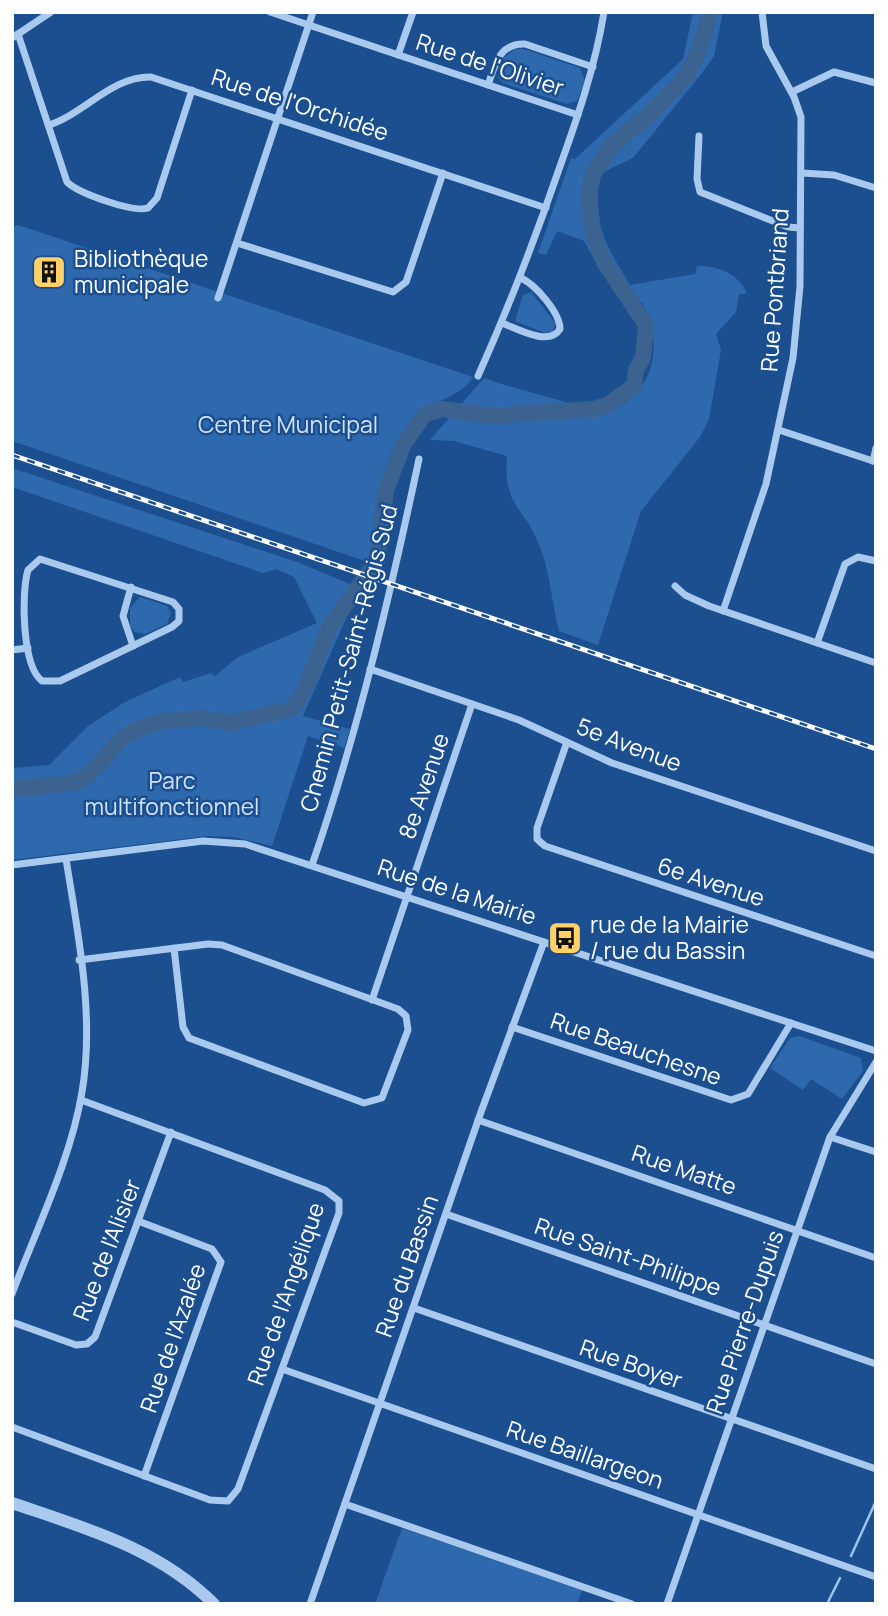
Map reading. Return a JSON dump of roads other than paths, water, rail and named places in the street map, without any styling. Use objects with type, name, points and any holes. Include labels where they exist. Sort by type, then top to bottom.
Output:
[{"type":"street","points":[[51,12],[15,36],[70,185],[136,209],[144,209],[157,198],[192,90]]},
{"type":"street","name":"Rue de l'Olivier","points":[[270,12],[578,115]]},
{"type":"street","points":[[218,298],[313,12]]},
{"type":"street","points":[[398,55],[413,12]]},
{"type":"street","points":[[478,376],[522,278],[593,67],[604,12]]},
{"type":"street","name":"Rue Pontbriand","points":[[723,611],[763,495],[779,430],[796,331],[802,123],[792,92],[765,46],[762,12]]},
{"type":"street","points":[[488,85],[500,54],[516,44],[525,44],[593,67]]},
{"type":"street","points":[[792,92],[834,72],[876,83]]},
{"type":"street","name":"Rue de l'Orchidée","points":[[49,125],[66,118],[122,83],[139,77],[157,78],[546,208]]},
{"type":"street","points":[[699,136],[697,179],[704,195],[788,227],[800,229]]},
{"type":"street","points":[[237,243],[393,292],[406,282],[443,173]]},
{"type":"street","points":[[802,173],[834,176],[876,188]]},
{"type":"street","points":[[502,323],[547,338],[555,336],[560,329],[559,320],[530,283],[522,278]]},
{"type":"street","points":[[779,430],[874,461],[876,448]]},
{"type":"street","name":"Chemin Petit-Saint-Régis Sud","points":[[312,865],[343,772],[419,459]]},
{"type":"street","points":[[817,643],[845,564],[858,556],[876,561]]},
{"type":"street","points":[[51,560],[173,601],[180,612],[177,624],[133,646],[50,683],[34,673],[24,591],[28,570],[34,561],[51,560]]},
{"type":"street","points":[[675,586],[694,600],[876,663]]},
{"type":"street","points":[[131,587],[123,615],[133,646]]},
{"type":"street","points":[[12,650],[29,648]]},
{"type":"street","name":"5e Avenue","points":[[370,669],[519,720],[612,763],[876,851]]},
{"type":"street","name":"8e Avenue","points":[[372,1000],[472,704]]},
{"type":"street","name":"6e Avenue","points":[[567,742],[539,822],[537,839],[556,851],[876,956]]},
{"type":"street","name":"Rue de la Mairie","points":[[13,866],[219,841],[255,846],[876,1051]]},
{"type":"street","points":[[12,1294],[67,1147],[81,1100],[87,1030],[66,859]]},
{"type":"street","name":"Rue du Bassin","points":[[310,1604],[478,1120],[544,942]]},
{"type":"street","points":[[79,960],[174,948],[222,945],[403,1012],[408,1025],[384,1095],[379,1101],[369,1104],[189,1038],[182,1022],[174,948]]},
{"type":"street","name":"Rue Beauchesne","points":[[512,1027],[732,1100],[748,1094],[791,1023]]},
{"type":"street","name":"Rue Pierre-Dupuis","points":[[667,1604],[830,1137],[876,1062]]},
{"type":"street","name":"Rue de l'Angélique","points":[[81,1100],[325,1190],[339,1201],[339,1213],[238,1489],[228,1502],[216,1502],[144,1476]]},
{"type":"street","name":"Rue Matte","points":[[478,1120],[876,1258]]},
{"type":"street","name":"Rue de l'Alisier","points":[[12,1322],[76,1345],[91,1341],[171,1132]]},
{"type":"street","points":[[830,1137],[876,1152]]},
{"type":"street","name":"Rue Saint-Philippe","points":[[446,1214],[876,1364]]},
{"type":"street","name":"Rue de l'Azalée","points":[[138,1221],[212,1249],[221,1262],[144,1476]]},
{"type":"street","name":"Rue Boyer","points":[[414,1308],[876,1469]]},
{"type":"street","name":"Rue Baillargeon","points":[[282,1369],[876,1577]]},
{"type":"street","points":[[12,1427],[144,1476]]},
{"type":"street","points":[[12,1503],[147,1553],[174,1569],[214,1604]]},
{"type":"street","points":[[345,1504],[632,1604]]},
{"type":"waterway","points":[[12,789],[72,783],[88,776],[123,737],[144,726],[170,720],[204,718],[228,723],[292,709],[305,689],[330,626],[377,561],[386,490],[404,444],[425,414],[442,409],[491,416],[594,409],[607,405],[634,386],[636,370],[643,358],[646,325],[604,262],[593,233],[589,193],[593,175],[611,146],[651,113],[687,75],[699,50],[710,12]]},
{"type":"waterway","points":[[851,1556],[876,1501]]},
{"type":"waterway","points":[[827,1604],[840,1578]]},
{"type":"railway","points":[[12,455],[876,749]]},
{"type":"place","name":"Bibliothèque municipale","points":[[49,272]]},
{"type":"place","name":"rue de la Mairie / rue du Bassin","points":[[565,938]]},
{"type":"park label","name":"Centre Municipal","points":[[288,425]]},
{"type":"park label","name":"Parc multifonctionnel","points":[[172,794]]}]
